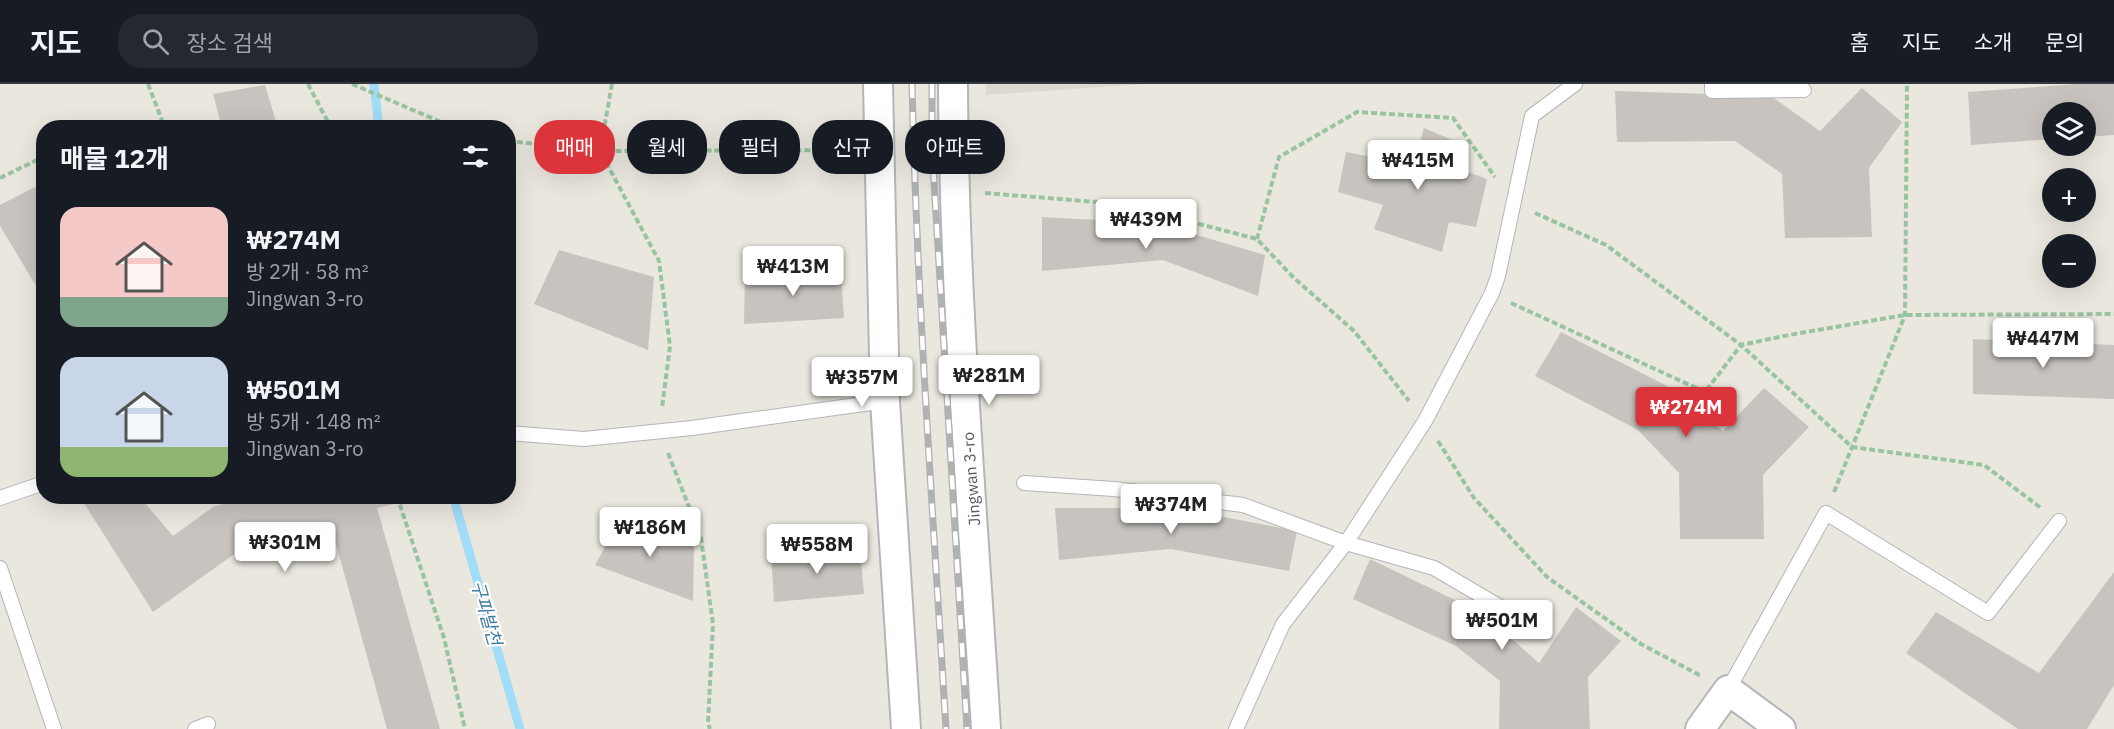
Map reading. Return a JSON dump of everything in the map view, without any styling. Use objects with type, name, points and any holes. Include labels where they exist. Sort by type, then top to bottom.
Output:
[{"type":"street","points":[[878,84],[885,401],[906,729]]},
{"type":"street","name":"Jingwan 3-ro","points":[[953,84],[953,151],[965,394],[986,729]]},
{"type":"street","points":[[1700,729],[1717,684],[1781,729]]},
{"type":"lane","points":[[1236,729],[1282,624],[1346,543],[1425,421],[1492,293],[1498,276],[1532,116],[1575,84]]},
{"type":"lane","points":[[1712,84],[1712,91],[1804,90]]},
{"type":"lane","points":[[516,434],[584,439],[885,401]]},
{"type":"lane","points":[[1024,483],[1114,489],[1243,505],[1346,543],[1434,568],[1526,622]]},
{"type":"lane","points":[[0,498],[36,486]]},
{"type":"lane","points":[[1717,684],[1826,513],[1988,613],[2059,521]]},
{"type":"lane","points":[[0,568],[54,729]]},
{"type":"path","points":[[148,84],[162,120]]},
{"type":"path","points":[[308,84],[327,120]]},
{"type":"path","points":[[352,84],[437,120]]},
{"type":"path","points":[[606,120],[612,84]]},
{"type":"path","points":[[1826,513],[1905,315],[1907,84]]},
{"type":"path","points":[[1257,239],[1279,156],[1357,112],[1453,118],[1513,202],[1606,245],[1741,345],[1852,447],[1984,465],[2059,521]]},
{"type":"path","points":[[516,142],[534,144]]},
{"type":"path","points":[[615,151],[812,150]]},
{"type":"path","points":[[0,178],[36,160]]},
{"type":"path","points":[[612,174],[659,261],[670,346],[660,431],[701,538],[713,624],[708,723],[710,729]]},
{"type":"path","points":[[975,192],[1122,204],[1257,239],[1293,277],[1354,331],[1425,421],[1474,498],[1547,577],[1641,644],[1717,684]]},
{"type":"path","points":[[1492,293],[1705,392],[1741,345],[1789,335],[1905,315],[2114,314]]},
{"type":"path","points":[[400,504],[444,638],[465,729]]},
{"type":"shaded area","points":[[986,84],[1145,84],[986,95]]},
{"type":"building","points":[[2077,84],[2114,84],[2114,135],[2096,136],[2096,102],[2042,102],[2042,140],[1971,145],[1968,92]]},
{"type":"building","points":[[265,85],[276,120],[220,120],[213,94]]},
{"type":"building","points":[[1862,88],[1902,122],[1869,168],[1872,237],[1785,238],[1782,174],[1735,141],[1617,142],[1615,91],[1771,96],[1820,131]]},
{"type":"building","points":[[1424,128],[1464,145],[1460,169],[1487,179],[1476,227],[1449,222],[1442,252],[1374,229],[1383,205],[1338,192],[1346,152],[1413,165]]},
{"type":"building","points":[[36,188],[36,286],[0,226],[0,205]]},
{"type":"building","points":[[1042,217],[1156,223],[1265,255],[1258,296],[1163,260],[1042,271]]},
{"type":"building","points":[[559,250],[654,277],[648,350],[534,304]]},
{"type":"building","points":[[745,273],[841,273],[844,318],[744,324]]},
{"type":"building","points":[[1561,332],[1675,390],[1723,431],[1764,388],[1809,427],[1763,475],[1764,539],[1680,539],[1679,473],[1638,430],[1535,376]]},
{"type":"building","points":[[1973,339],[2114,345],[2114,399],[1973,394]]},
{"type":"building","points":[[85,504],[146,504],[173,536],[213,507],[222,504],[394,504],[377,508],[440,729],[387,729],[330,522],[233,555],[153,612]]},
{"type":"building","points":[[1055,508],[1177,508],[1297,531],[1289,571],[1171,549],[1059,560]]},
{"type":"building","points":[[623,515],[694,547],[693,601],[595,565]]},
{"type":"building","points":[[860,549],[864,594],[774,602],[771,553]]},
{"type":"building","points":[[1370,559],[1484,614],[1539,663],[1576,607],[1621,641],[1588,677],[1590,729],[1499,729],[1500,681],[1456,646],[1353,599]]},
{"type":"building","points":[[2114,572],[2114,685],[2087,729],[2018,729],[1906,653],[1936,612],[2039,673]]},
{"type":"waterway","name":"구파발천","points":[[374,84],[378,120]]},
{"type":"waterway","name":"구파발천","points":[[455,504],[520,729]]},
{"type":"railway","points":[[912,84],[922,326],[946,729]]},
{"type":"railway","points":[[932,84],[932,147],[967,729]]}]
